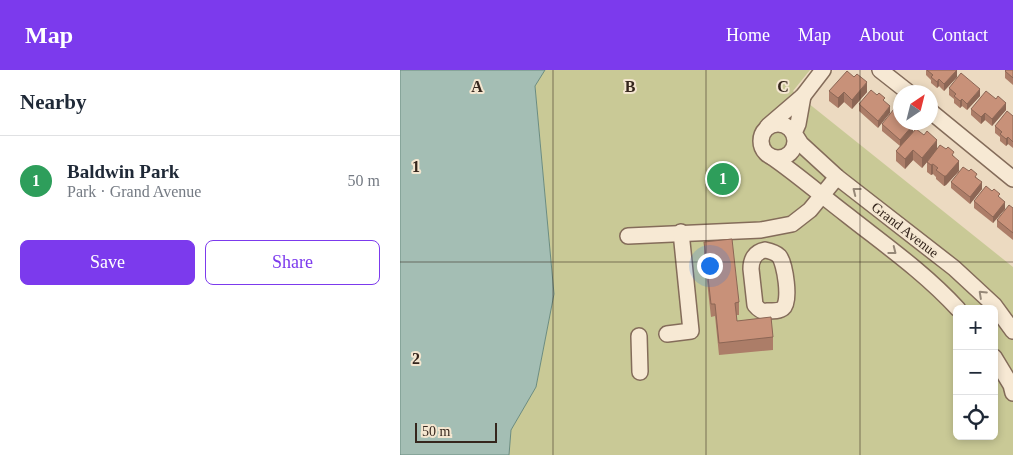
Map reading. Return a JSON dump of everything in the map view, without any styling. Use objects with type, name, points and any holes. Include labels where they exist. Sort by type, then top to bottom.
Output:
[{"type":"street","points":[[765,128],[803,96],[824,70]]},
{"type":"street","points":[[880,70],[899,85]]},
{"type":"street","points":[[772,157],[783,158],[789,155],[795,145],[794,134],[798,124],[803,96]]},
{"type":"street","points":[[938,118],[1013,179]]},
{"type":"street","name":"Grand Avenue","points":[[954,305],[917,269],[797,175],[766,154],[760,144],[765,128],[781,123],[786,125],[801,144],[837,177],[954,268],[994,305],[1013,331]]},
{"type":"street","points":[[628,236],[681,232],[761,230],[792,224],[823,197],[837,177]]},
{"type":"street","points":[[761,230],[765,250]]},
{"type":"street","points":[[667,334],[691,331],[681,232]]},
{"type":"street","points":[[639,336],[640,372]]},
{"type":"street","points":[[998,364],[1011,385],[1013,393]]},
{"type":"green space","points":[[545,70],[810,70],[793,91],[1013,267],[1013,455],[509,455],[511,430],[536,387],[554,294],[535,86]]},
{"type":"shaded area","points":[[400,70],[545,70],[535,86],[554,294],[536,387],[511,430],[509,455],[400,455]]},
{"type":"building","points":[[927,70],[957,70],[944,84],[939,79],[937,82]]},
{"type":"building","points":[[1013,70],[1013,78],[1005,71]]},
{"type":"building","points":[[847,71],[854,77],[857,74],[867,82],[852,100],[844,92],[838,98],[829,91]]},
{"type":"building","points":[[961,73],[980,89],[967,104],[962,99],[960,101],[954,96],[956,94],[949,88]]},
{"type":"building","points":[[871,90],[885,98],[883,100],[890,106],[878,121],[859,104]]},
{"type":"building","points":[[986,91],[996,99],[998,96],[1006,103],[992,119],[985,113],[981,117],[971,109]]},
{"type":"building","points":[[893,110],[893,130],[909,130],[900,140],[882,124]]},
{"type":"building","points":[[1007,111],[1013,116],[1013,142],[1008,137],[1006,139],[1000,134],[1002,132],[995,126]]},
{"type":"building","points":[[915,130],[924,135],[927,131],[937,140],[922,158],[913,150],[905,159],[896,151]]},
{"type":"building","points":[[940,145],[946,149],[948,147],[954,152],[952,155],[959,161],[946,176],[936,170],[938,168],[933,164],[931,165],[927,162]]},
{"type":"building","points":[[963,167],[969,171],[971,169],[977,174],[975,177],[982,182],[970,197],[951,182]]},
{"type":"building","points":[[986,186],[1000,194],[998,196],[1005,202],[993,217],[974,201]]},
{"type":"building","points":[[1009,205],[1013,208],[1013,233],[997,220]]},
{"type":"building","points":[[732,239],[739,302],[735,303],[737,321],[771,317],[773,337],[719,343],[715,304],[711,304],[704,242]]},
{"type":"place","name":"Baldwin Park","points":[[723,179]]}]
